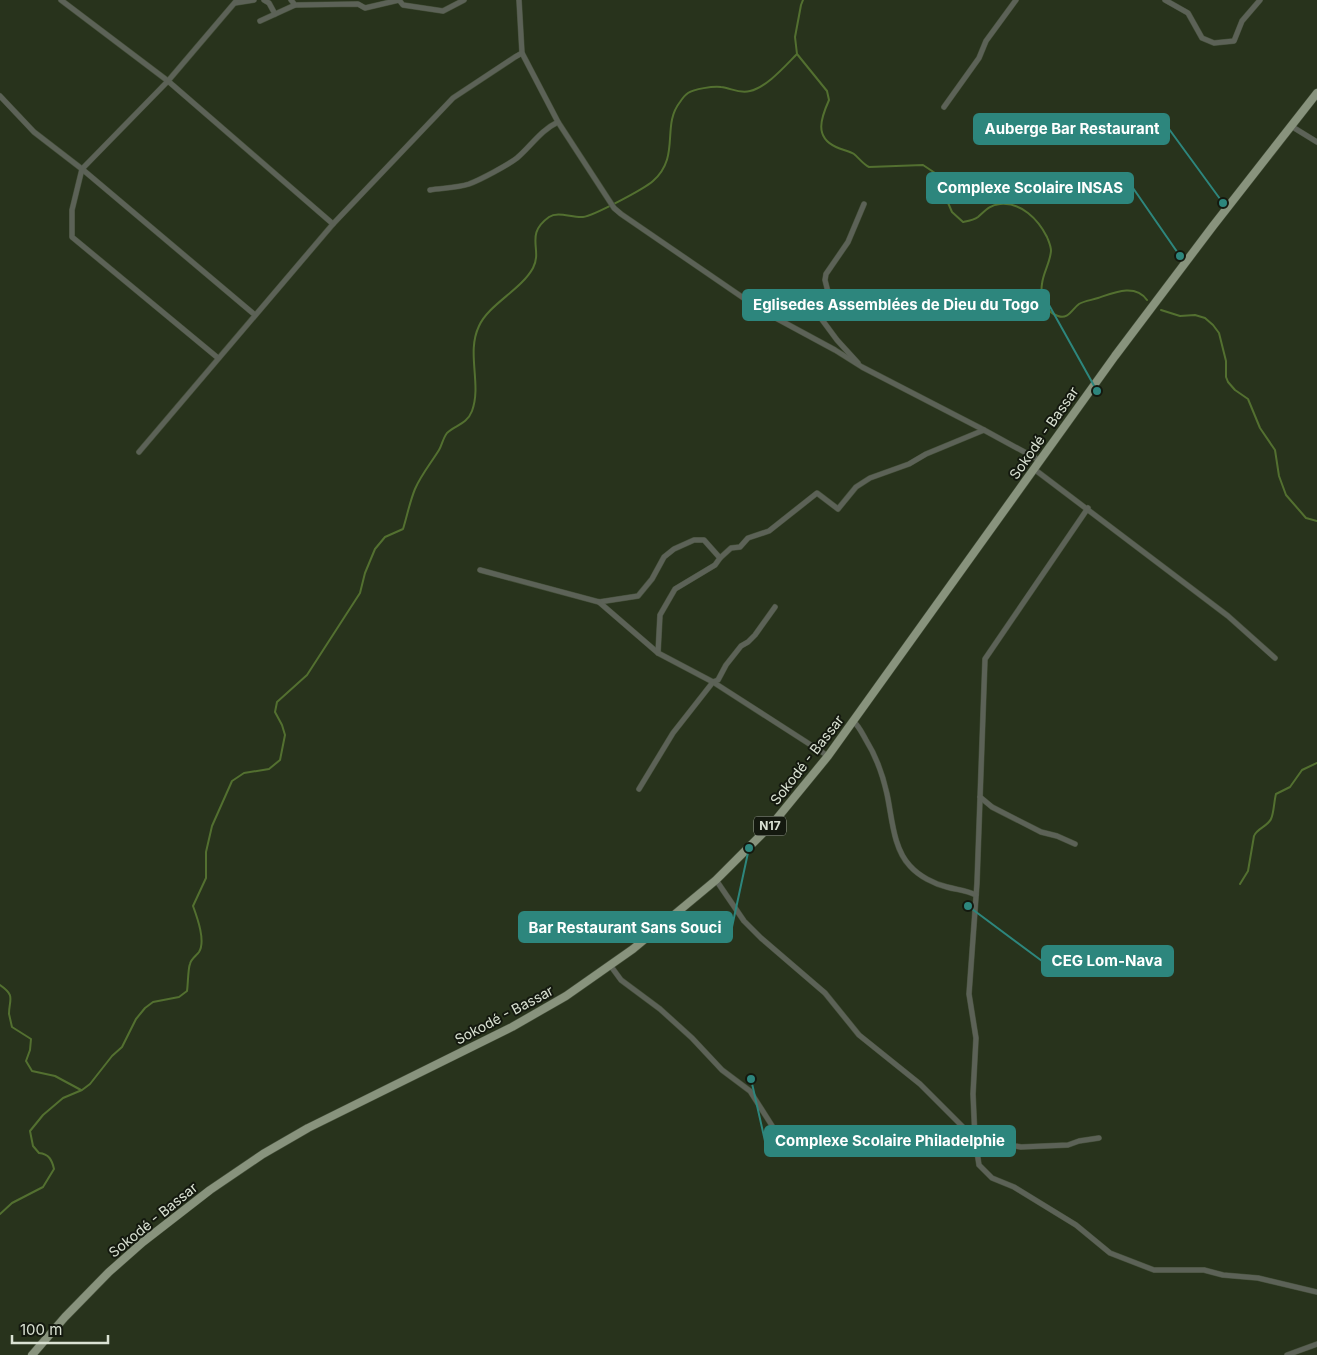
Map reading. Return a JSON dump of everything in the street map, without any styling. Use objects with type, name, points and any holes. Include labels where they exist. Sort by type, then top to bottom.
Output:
[{"type":"main road","name":"Sokodé - Bassar","points":[[32,1355],[65,1317],[109,1272],[143,1242],[210,1190],[263,1154],[308,1128],[529,1018],[587,982],[677,914],[716,880],[774,822],[828,756],[1039,460],[1196,247],[1317,93]]},
{"type":"street","points":[[61,0],[168,80],[333,224]]},
{"type":"street","points":[[218,358],[72,237],[72,210],[82,168],[168,80],[235,1],[254,0]]},
{"type":"street","points":[[264,0],[269,3],[275,14]]},
{"type":"street","points":[[322,5],[327,0]]},
{"type":"street","points":[[260,21],[293,2],[322,5],[358,4],[365,8],[399,0],[403,5],[443,11],[464,0]]},
{"type":"street","points":[[519,0],[522,53],[558,122],[614,208],[634,224],[762,310],[861,366],[1039,460]]},
{"type":"street","points":[[944,106],[979,58],[986,41],[1016,0]]},
{"type":"street","points":[[1165,0],[1188,13],[1202,38],[1214,43],[1234,41],[1242,21],[1260,0]]},
{"type":"street","points":[[139,452],[333,224],[453,98],[522,53]]},
{"type":"street","points":[[0,96],[34,132],[82,168],[255,314]]},
{"type":"street","points":[[430,190],[468,185],[516,159],[550,126],[558,122]]},
{"type":"street","points":[[1291,126],[1317,142]]},
{"type":"street","points":[[861,366],[837,340],[820,316],[828,292],[825,280],[826,274],[848,242],[864,204]]},
{"type":"street","points":[[658,653],[660,615],[675,588],[715,565],[731,548],[740,547],[748,538],[769,531],[817,493],[838,509],[856,487],[870,478],[908,464],[926,454],[984,430]]},
{"type":"street","points":[[1034,469],[1088,508],[1228,616],[1275,658]]},
{"type":"street","points":[[1088,508],[986,659],[976,895],[969,994],[976,1038],[973,1094],[975,1140],[979,1165],[992,1178],[1014,1187],[1076,1225],[1110,1253],[1154,1270],[1204,1270],[1222,1275],[1258,1278],[1317,1292]]},
{"type":"street","points":[[480,570],[599,602],[638,596],[652,579],[664,557],[674,549],[694,540],[704,540],[720,558]]},
{"type":"street","points":[[599,602],[658,653],[713,682],[828,756]]},
{"type":"street","points":[[639,789],[673,733],[713,682],[718,680],[726,665],[741,646],[755,635],[774,607]]},
{"type":"street","points":[[852,722],[860,728],[880,770],[887,792],[892,830],[909,866],[935,883],[968,891],[976,895]]},
{"type":"street","points":[[980,797],[992,807],[1041,832],[1057,836],[1075,844]]},
{"type":"street","points":[[716,880],[744,921],[825,994],[859,1035],[920,1084],[975,1140],[1021,1147],[1068,1144],[1099,1138]]},
{"type":"street","points":[[610,965],[621,980],[660,1009],[692,1038],[722,1070],[750,1091],[776,1132],[793,1144]]},
{"type":"street","points":[[1287,1355],[1317,1344]]},
{"type":"waterway","points":[[803,0],[795,37],[797,54],[827,91],[829,100],[821,126],[824,138],[829,143],[854,154],[869,167],[923,165],[935,173],[952,212],[963,222],[975,219],[990,207],[1000,204],[1015,206],[1028,213],[1039,224],[1050,246],[1051,251],[1042,288],[1045,303],[1054,314],[1065,317],[1081,303],[1124,291],[1136,292],[1147,300]]},
{"type":"waterway","points":[[0,1214],[12,1203],[43,1187],[54,1169],[50,1158],[39,1153],[33,1146],[30,1131],[43,1115],[63,1098],[82,1090],[90,1084],[112,1056],[122,1047],[136,1019],[145,1008],[153,1002],[179,997],[187,991],[189,966],[199,952],[202,942],[193,906],[206,878],[206,852],[212,826],[232,781],[244,773],[269,769],[280,760],[285,735],[275,712],[277,702],[307,675],[360,593],[365,573],[375,549],[385,537],[403,529],[415,489],[447,433],[464,422],[470,415],[475,401],[475,336],[484,318],[528,276],[533,268],[536,261],[535,242],[537,230],[553,215],[579,217],[589,215],[618,202],[653,181],[666,161],[675,111],[688,93],[713,87],[742,92],[756,89],[775,75],[797,54]]},
{"type":"waterway","points":[[1161,310],[1180,316],[1195,315],[1205,318],[1219,333],[1226,361],[1226,377],[1228,382],[1235,390],[1248,399],[1260,428],[1275,450],[1279,476],[1286,495],[1306,518],[1317,521]]},
{"type":"waterway","points":[[1240,884],[1248,871],[1254,836],[1271,819],[1276,794],[1290,787],[1302,770],[1317,763]]},
{"type":"waterway","points":[[0,985],[10,995],[9,1014],[12,1027],[31,1039],[26,1061],[32,1071],[55,1076],[81,1090]]},
{"type":"place","name":"Auberge Bar Restaurant","points":[[1223,203]]},
{"type":"place","name":"Complexe Scolaire INSAS","points":[[1180,256]]},
{"type":"place","name":"Eglisedes Assemblées de Dieu du Togo","points":[[1097,391]]},
{"type":"place","name":"Bar Restaurant Sans Souci","points":[[749,848]]},
{"type":"place","name":"CEG Lom-Nava","points":[[968,906]]},
{"type":"place","name":"Complexe Scolaire Philadelphie","points":[[751,1079]]}]
